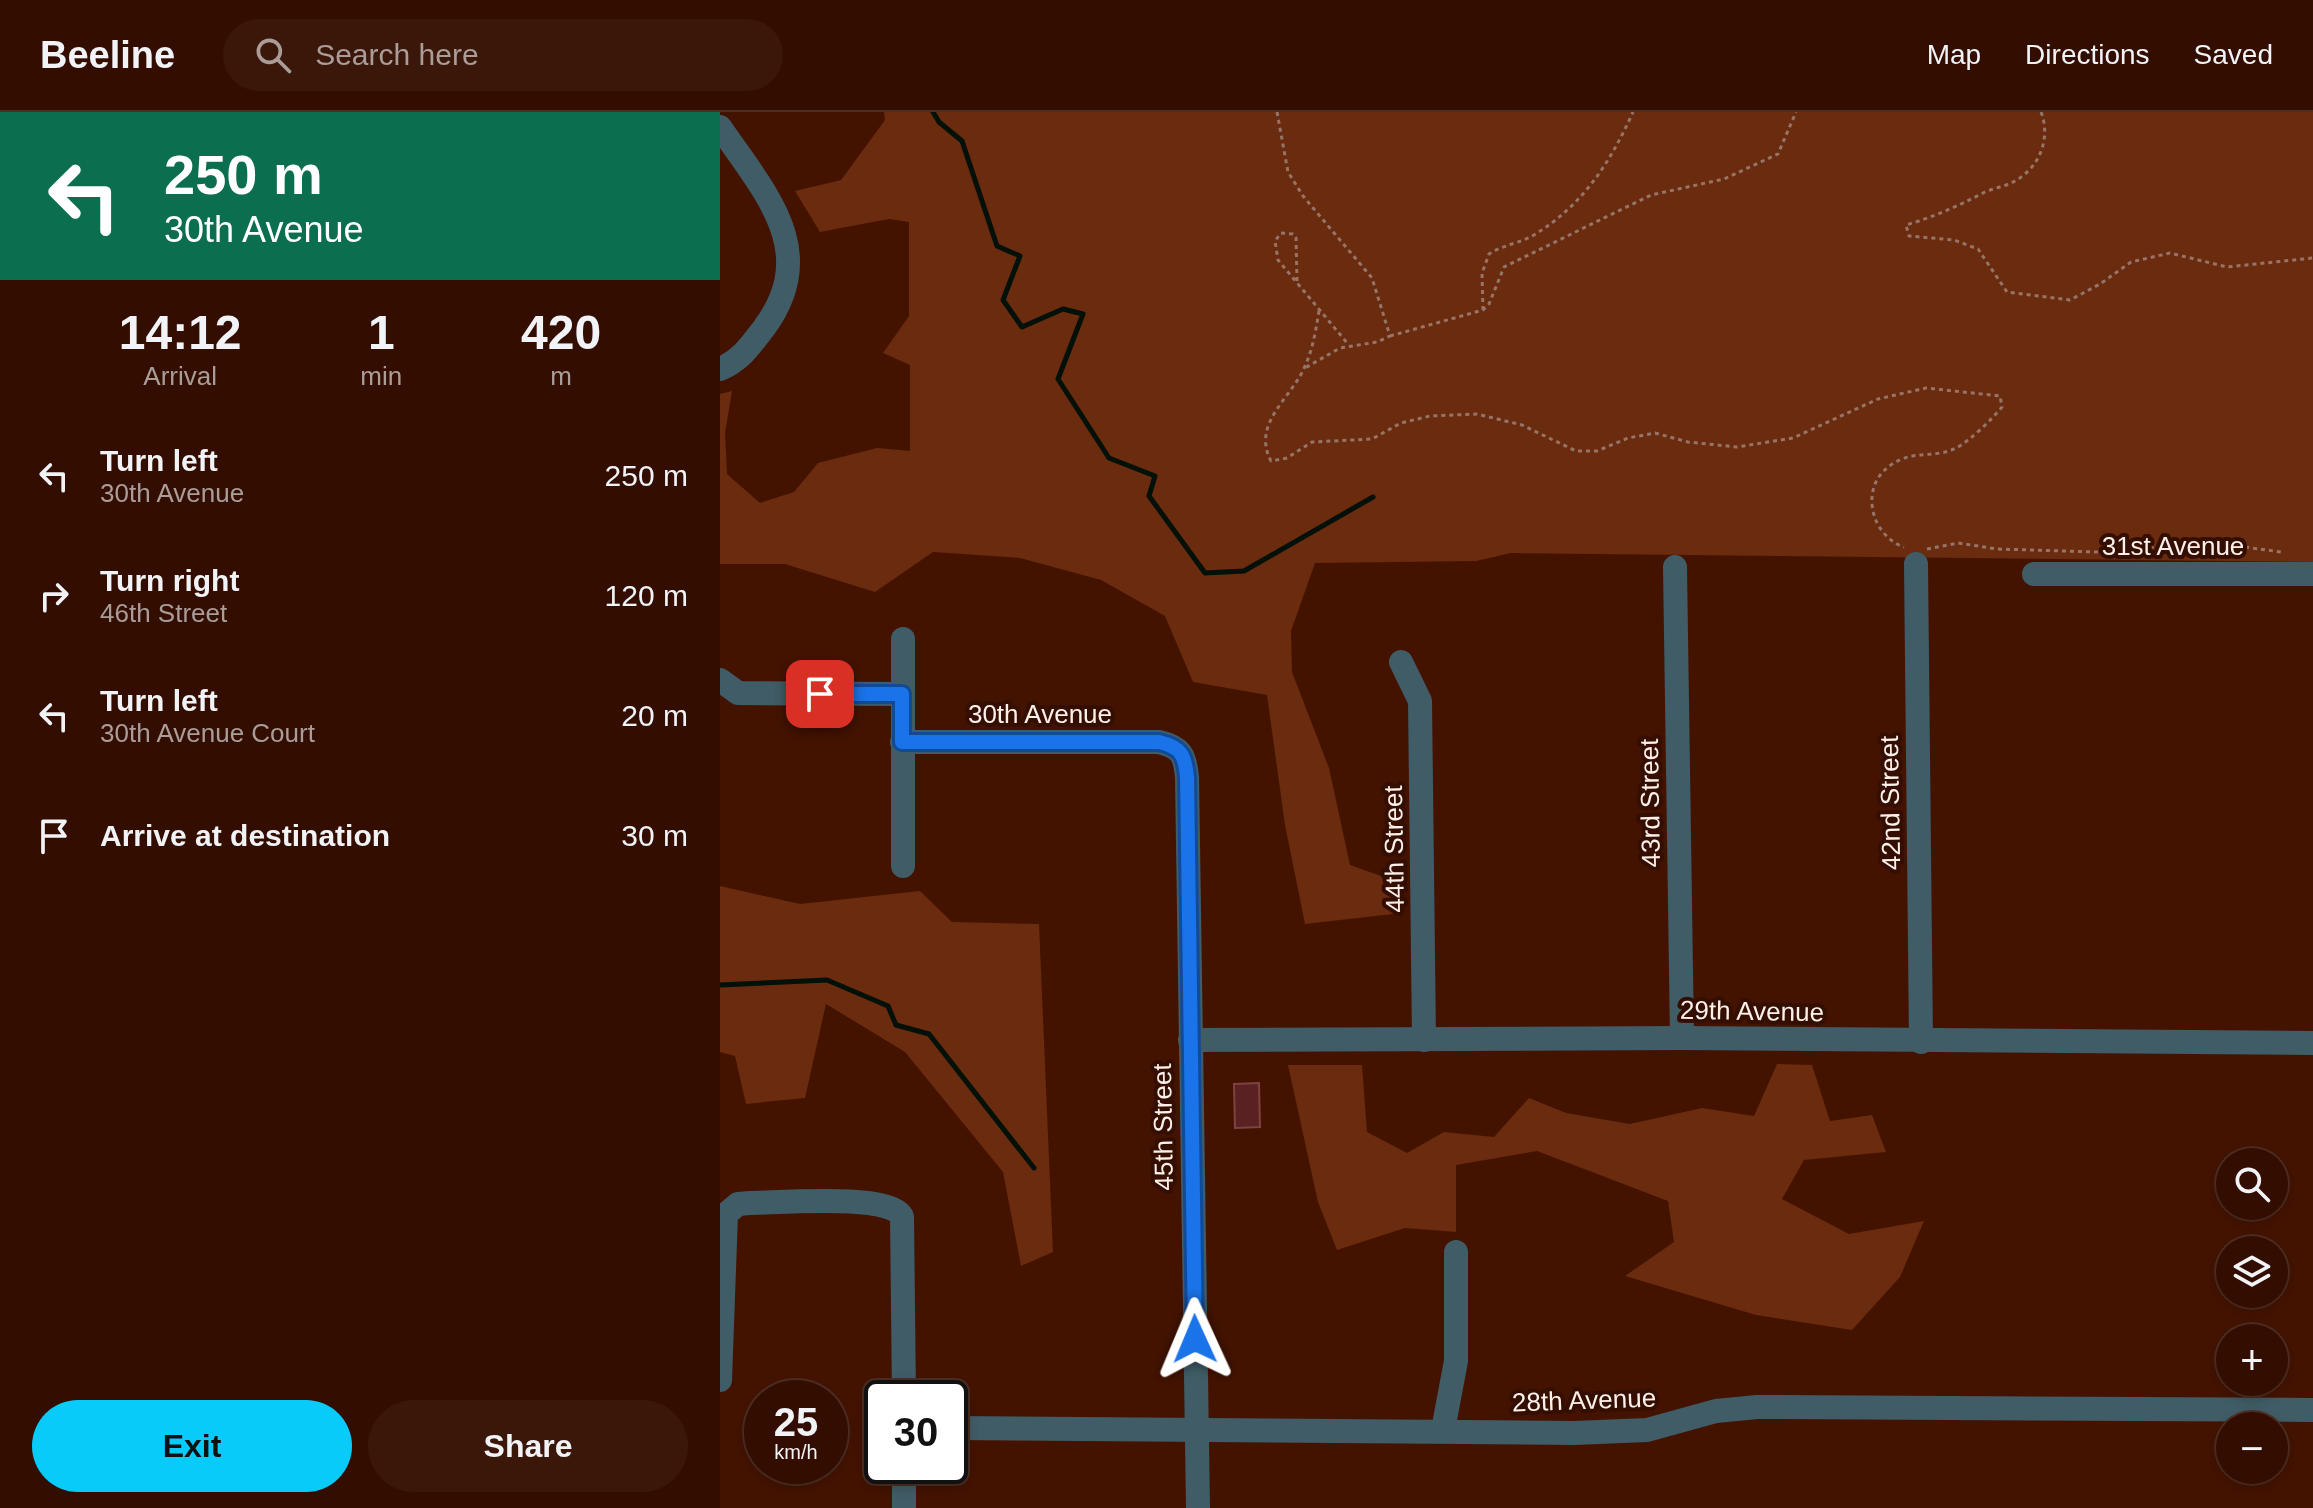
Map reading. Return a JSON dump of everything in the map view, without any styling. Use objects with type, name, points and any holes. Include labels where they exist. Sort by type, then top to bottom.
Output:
[{"type":"street","points":[[720,127],[779,218],[788,246],[790,267],[788,284],[773,315],[743,355],[720,369]]},
{"type":"street","name":"42nd Street","points":[[1918,553],[1921,1042]]},
{"type":"street","name":"43rd Street","points":[[1675,567],[1682,1038]]},
{"type":"street","name":"31st Avenue","points":[[2034,574],[2313,574]]},
{"type":"street","points":[[903,639],[903,866]]},
{"type":"street","name":"44th Street","points":[[1401,662],[1420,701],[1424,1040]]},
{"type":"street","points":[[720,680],[738,693],[902,694]]},
{"type":"street","name":"30th Avenue","points":[[902,742],[1145,741],[1177,747]]},
{"type":"street","name":"45th Street","points":[[1177,747],[1183,753],[1187,777],[1198,1508]]},
{"type":"street","name":"29th Avenue","points":[[1190,1040],[1682,1038],[2313,1043]]},
{"type":"street","points":[[720,1380],[726,1214],[738,1204],[750,1203],[873,1202],[900,1210],[903,1226],[904,1380]]},
{"type":"street","points":[[1443,1430],[1456,1361],[1456,1252]]},
{"type":"street","name":"28th Avenue","points":[[968,1428],[1627,1432],[1662,1427],[1716,1411],[1757,1407],[2313,1410]]},
{"type":"street","points":[[904,1484],[904,1508]]},
{"type":"path","points":[[1277,112],[1288,172],[1303,196],[1372,278],[1390,336]]},
{"type":"path","points":[[1483,310],[1482,273],[1489,254],[1532,237],[1571,208],[1613,156],[1633,112]]},
{"type":"path","points":[[1796,112],[1778,154],[1724,179],[1651,195],[1504,267],[1489,304],[1483,310],[1377,342],[1349,345],[1305,368],[1279,401],[1268,425],[1264,449],[1271,461],[1287,458],[1312,442],[1372,439],[1401,423],[1430,416],[1477,414],[1522,425],[1576,451],[1597,451],[1628,438],[1655,433],[1688,442],[1737,447],[1793,438],[1878,399],[1926,388],[2000,396],[2002,407],[1959,447],[1935,455],[1904,458],[1883,471],[1873,484],[1871,506],[1878,529],[1899,546],[1918,553],[1958,543],[1997,549],[2098,552],[2209,542],[2283,553]]},
{"type":"path","points":[[2041,112],[2045,122],[2044,147],[2031,168],[2015,181],[1946,212],[1906,225],[1909,236],[1954,240],[1978,249],[2007,292],[2070,300],[2131,262],[2170,253],[2227,267],[2313,258]]},
{"type":"path","points":[[1297,281],[1296,238],[1293,234],[1281,233],[1275,241],[1278,260],[1349,345]]},
{"type":"path","points":[[1305,368],[1319,311]]},
{"type":"shaded area","points":[[884,112],[2313,112],[2313,562],[1511,553],[1476,561],[1315,563],[1291,631],[1292,672],[1329,768],[1350,865],[1398,882],[1393,914],[1305,924],[1285,825],[1267,695],[1193,682],[1165,616],[1101,580],[1020,558],[933,552],[875,592],[785,564],[720,564],[720,394],[732,391],[725,433],[727,474],[760,503],[794,492],[818,463],[877,448],[910,451],[910,365],[883,353],[909,316],[909,222],[889,219],[820,232],[795,191],[841,180],[885,120]]},
{"type":"shaded area","points":[[720,886],[800,904],[920,891],[952,922],[1039,924],[1053,1252],[1021,1266],[1003,1172],[905,1052],[826,1004],[805,1098],[746,1104],[735,1056],[720,1052]]},
{"type":"shaded area","points":[[1777,1064],[1812,1065],[1830,1121],[1872,1115],[1886,1152],[1804,1160],[1782,1199],[1849,1234],[1924,1221],[1900,1277],[1852,1330],[1756,1315],[1625,1276],[1674,1242],[1668,1201],[1537,1151],[1456,1165],[1456,1232],[1405,1228],[1337,1250],[1318,1202],[1288,1065],[1362,1065],[1367,1132],[1407,1153],[1444,1132],[1494,1137],[1529,1098],[1566,1113],[1630,1124],[1702,1108],[1754,1116]]},
{"type":"building","points":[[1259,1083],[1260,1127],[1235,1128],[1234,1084]]},
{"type":"waterway","points":[[933,112],[939,122],[962,141],[997,246],[1020,256],[1003,300],[1022,327],[1063,309],[1083,314],[1058,379],[1109,458],[1155,476],[1149,496],[1205,573],[1244,571],[1373,497]]},
{"type":"waterway","points":[[720,985],[827,980],[888,1006],[896,1025],[929,1034],[1034,1168]]},
{"type":"route","points":[[820,694],[902,694],[902,742],[1159,742],[1177,747],[1183,753],[1187,777],[1195,1339]]}]
